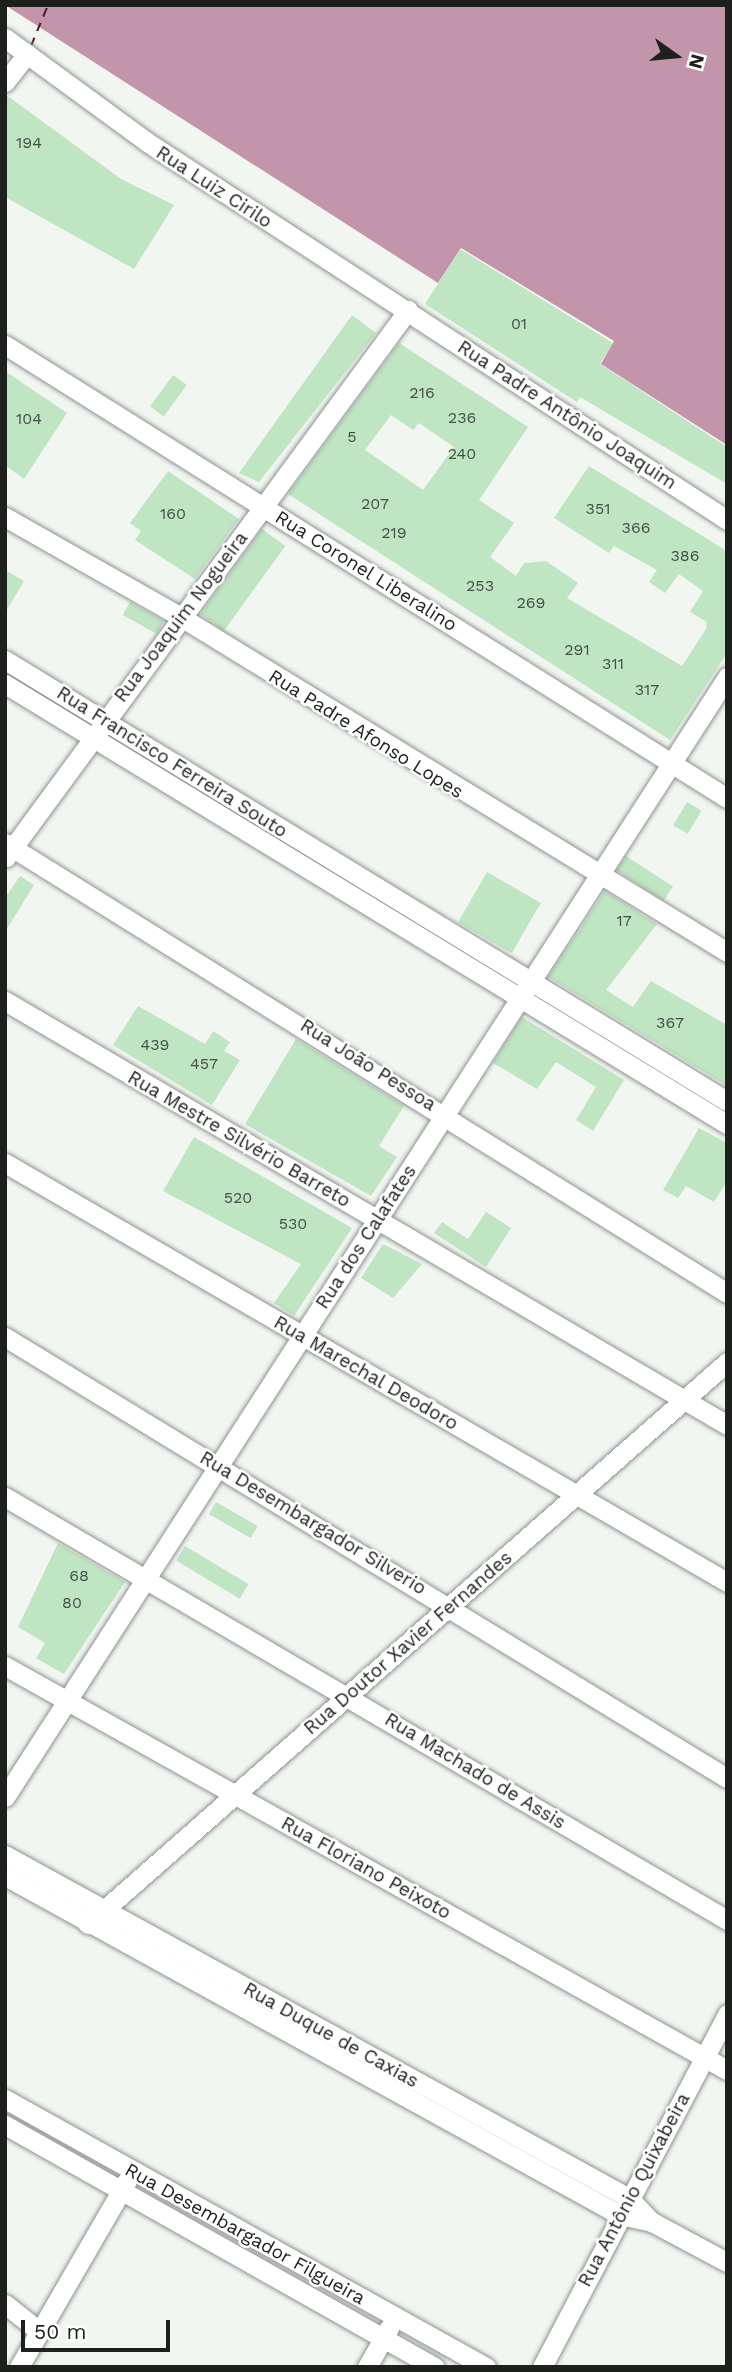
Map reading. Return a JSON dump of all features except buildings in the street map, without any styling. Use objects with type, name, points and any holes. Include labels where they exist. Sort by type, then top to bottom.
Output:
[{"type":"street","name":"Rua Luiz Cirilo","points":[[5,38],[147,142],[408,310]]},
{"type":"street","points":[[5,82],[27,54]]},
{"type":"street","name":"Rua Joaquim Nogueira","points":[[8,849],[90,736],[264,508],[408,310]]},
{"type":"street","name":"Rua Padre Antônio Joaquim","points":[[408,310],[727,520]]},
{"type":"street","name":"Rua Coronel Liberalino","points":[[5,345],[727,798]]},
{"type":"street","name":"Rua Padre Afonso Lopes","points":[[5,517],[181,617],[727,952]]},
{"type":"street","name":"Rua Francisco Ferreira Souto","points":[[5,660],[531,981],[727,1124]]},
{"type":"street","name":"Rua dos Calafates","points":[[5,1797],[378,1221],[598,873],[727,677]]},
{"type":"street","name":"Rua Francisco Ferreira Souto","points":[[5,684],[518,999],[727,1101]]},
{"type":"street","name":"Rua João Pessoa","points":[[8,849],[445,1113],[727,1293]]},
{"type":"street","points":[[326,883],[339,865]]},
{"type":"street","name":"Rua Mestre Silvério Barreto","points":[[5,1001],[727,1425]]},
{"type":"street","name":"Rua Marechal Deodoro","points":[[5,1163],[727,1582]]},
{"type":"street","name":"Rua Desembargador Silverio","points":[[5,1337],[454,1607],[727,1778]]},
{"type":"street","name":"Rua Doutor Xavier Fernandes","points":[[88,1924],[347,1696],[454,1607],[576,1494],[727,1362]]},
{"type":"street","name":"Rua Machado de Assis","points":[[5,1497],[727,1920]]},
{"type":"street","name":"Rua Floriano Peixoto","points":[[5,1666],[727,2070]]},
{"type":"street","name":"Rua Duque de Caxias","points":[[5,1855],[625,2207],[727,2262]]},
{"type":"street","name":"Rua Duque de Caxias","points":[[5,1876],[88,1924],[625,2207]]},
{"type":"street","name":"Rua Antônio Quixabeira","points":[[542,2367],[727,2014]]},
{"type":"street","name":"Rua Desembargador Filgueira","points":[[5,2099],[486,2367]]},
{"type":"street","name":"Rua Desembargador Filgueira","points":[[5,2125],[435,2367]]},
{"type":"street","points":[[19,2367],[133,2172]]},
{"type":"street","points":[[5,2304],[39,2331]]},
{"type":"street","points":[[367,2367],[395,2317]]},
{"type":"shaded area","points":[[5,5],[727,5],[727,445],[601,364],[614,341],[461,248],[438,283]]},
{"type":"ferry route","points":[[31,46],[48,5]]}]
